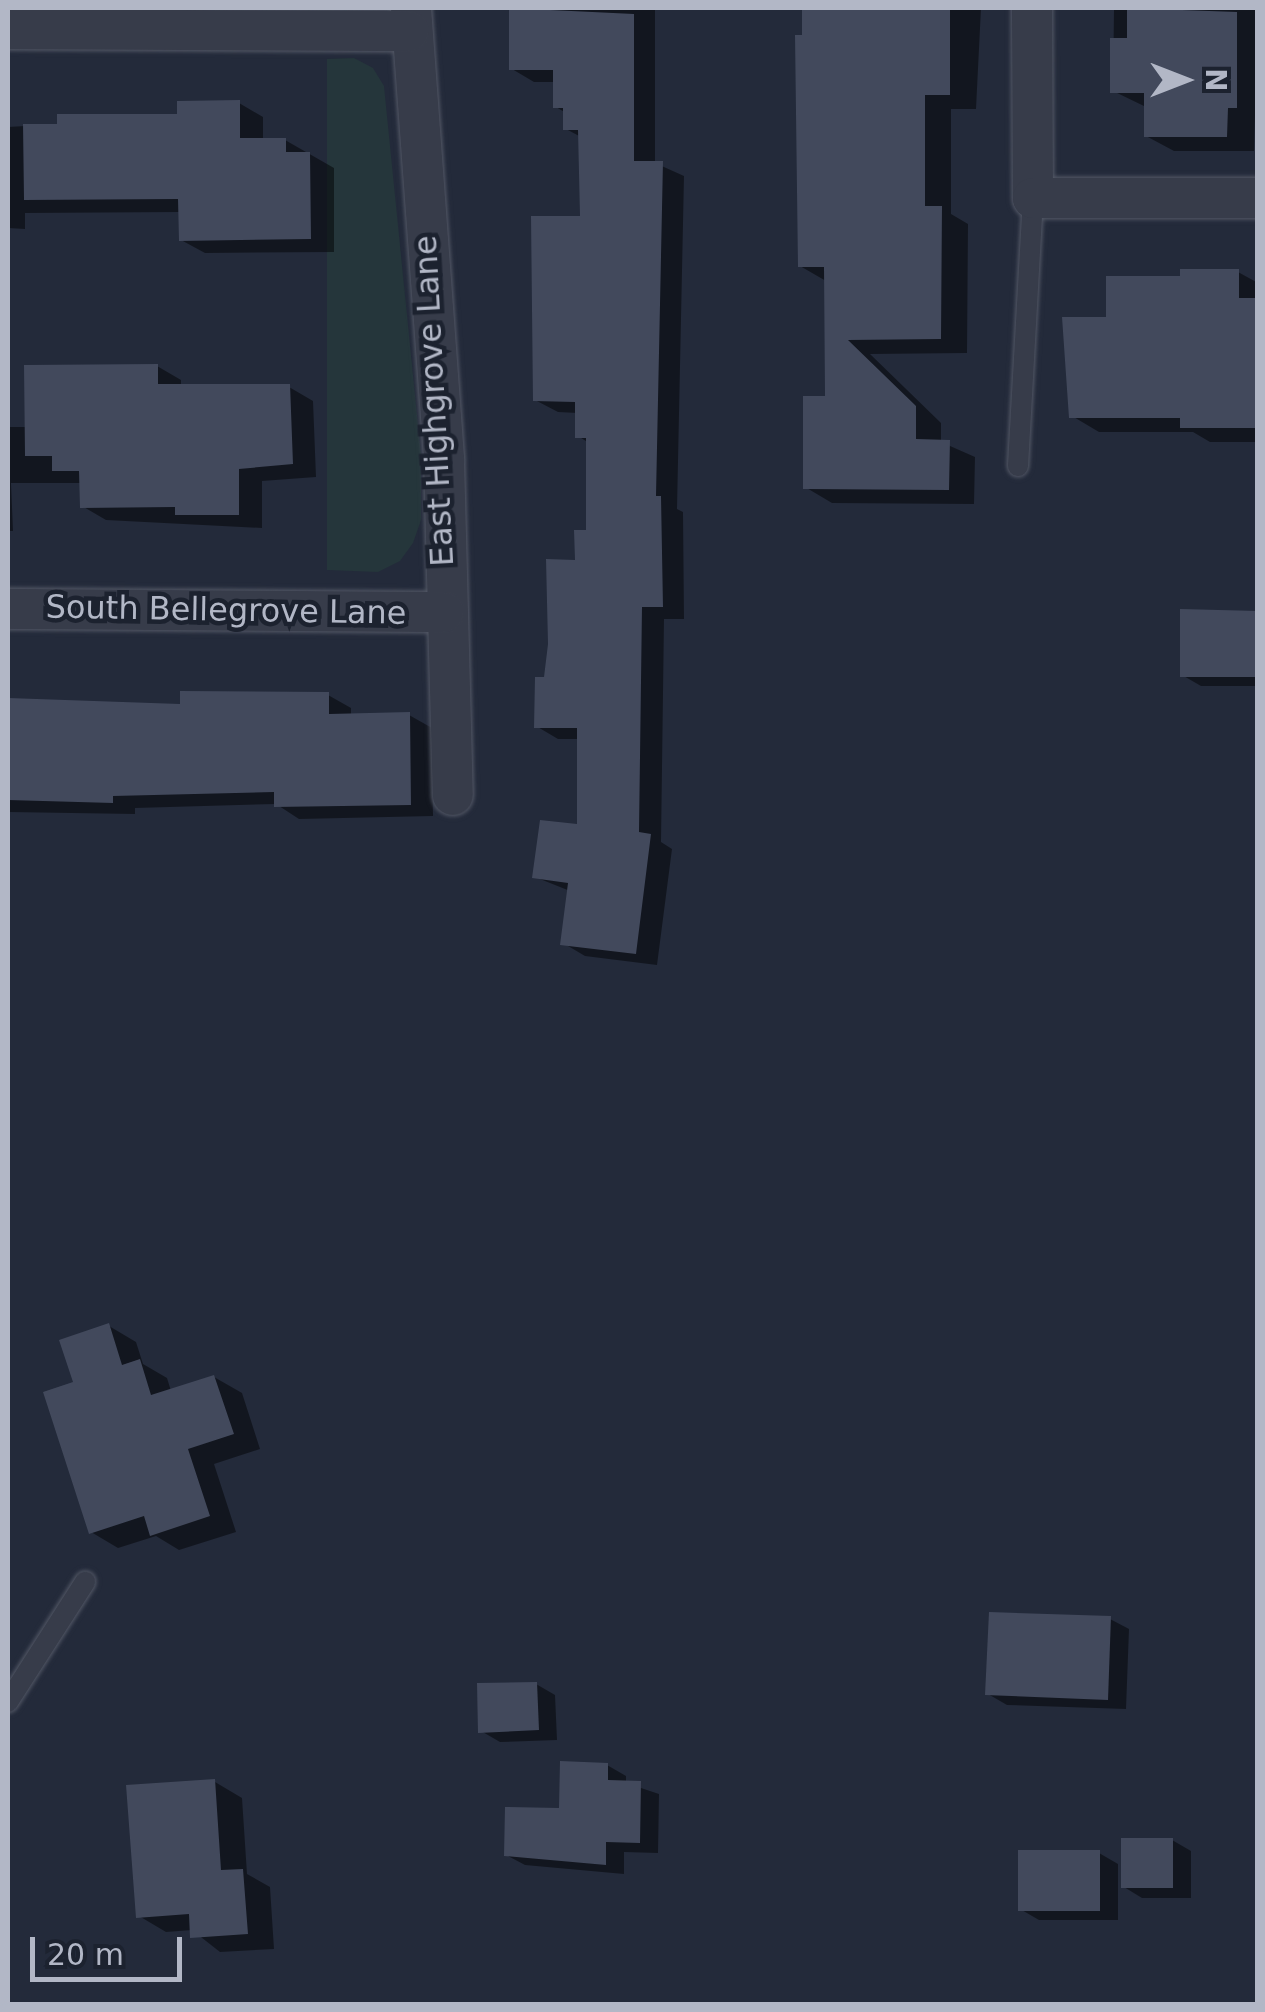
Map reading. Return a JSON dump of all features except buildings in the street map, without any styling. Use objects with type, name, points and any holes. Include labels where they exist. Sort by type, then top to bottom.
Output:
[{"type":"street","points":[[1032,8],[1033,198],[1258,198]]},
{"type":"street","points":[[8,29],[410,19]]},
{"type":"street","name":"East Highgrove Lane","points":[[410,19],[444,460],[444,612],[453,795]]},
{"type":"street","name":"South Bellegrove Lane","points":[[8,609],[444,612]]},
{"type":"lane","points":[[1018,466],[1033,198]]},
{"type":"lane","points":[[8,1702],[86,1582]]},
{"type":"shaded area","points":[[354,58],[373,68],[384,86],[421,455],[421,520],[413,543],[400,561],[378,572],[327,570],[327,59]]}]
